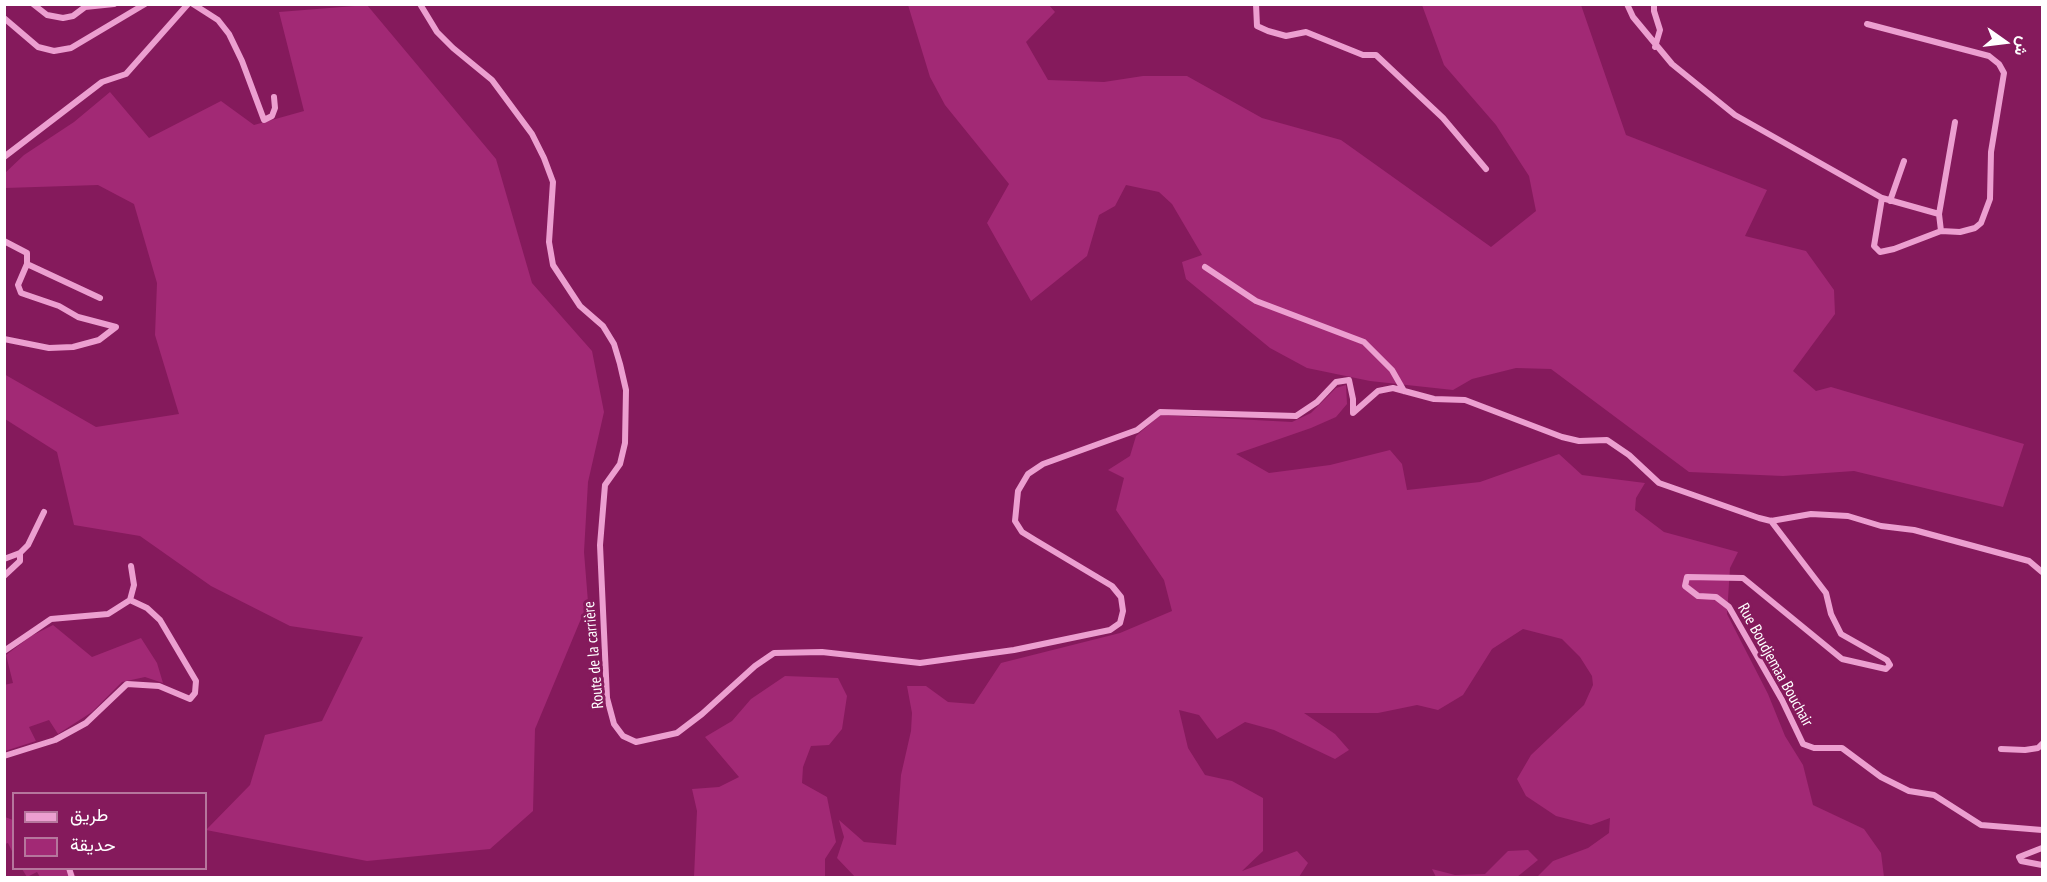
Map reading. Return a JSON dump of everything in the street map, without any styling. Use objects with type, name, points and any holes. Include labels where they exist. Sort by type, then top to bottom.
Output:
[{"type":"street","points":[[33,4],[47,15],[63,18],[73,16],[85,7],[114,4]]},
{"type":"street","points":[[4,18],[38,47],[54,51],[71,48],[145,4]]},
{"type":"street","points":[[4,158],[102,82],[126,74],[188,4]]},
{"type":"street","points":[[193,4],[218,20],[229,34],[242,61],[264,120],[272,117],[275,108],[274,97]]},
{"type":"street","name":"Route de la carrière","points":[[420,4],[437,32],[492,80],[532,134],[553,183],[549,242],[554,265],[564,285],[580,306],[603,326],[614,344],[620,364],[626,390],[625,443],[620,464],[605,485],[600,545],[607,698],[614,724],[623,736],[636,742],[677,733],[702,714],[755,666],[774,653],[822,652],[920,663],[1014,650],[1110,630],[1120,623],[1123,611],[1120,597],[1112,586],[1022,532],[1015,520],[1018,490],[1028,474],[1043,465],[1137,430],[1160,412],[1296,416],[1317,402],[1336,382],[1349,380],[1353,413],[1378,391],[1392,388],[1404,391]]},
{"type":"street","points":[[1256,4],[1257,26],[1268,31],[1286,36],[1306,32],[1363,55],[1376,55],[1443,118],[1486,168]]},
{"type":"street","points":[[1627,4],[1655,47],[1703,92],[1735,115],[1882,198],[1939,214]]},
{"type":"street","points":[[1654,4],[1660,30],[1659,42],[1655,47]]},
{"type":"street","points":[[1867,24],[1989,56],[1999,64],[2004,73],[1992,152],[1990,199],[1981,223],[1975,228],[1960,232],[1941,231],[1894,249],[1876,250],[1882,198]]},
{"type":"street","points":[[1941,231],[1939,214],[1955,122]]},
{"type":"street","points":[[1890,201],[1904,162]]},
{"type":"street","points":[[4,241],[27,253],[27,264],[18,285],[21,293],[59,306],[78,317],[116,327],[99,340],[73,347],[49,348],[4,339]]},
{"type":"street","points":[[27,264],[100,298]]},
{"type":"street","points":[[1205,267],[1256,301],[1364,342],[1392,370],[1404,391],[1434,399],[1465,400],[1571,439],[1606,440],[1629,455],[1659,483],[1771,521],[1811,514],[1848,516],[1881,526],[1914,530],[2030,561],[2043,572]]},
{"type":"street","points":[[4,559],[20,553],[28,545],[44,512]]},
{"type":"street","name":"Rue Boudjemaa Bouchair","points":[[1771,521],[1826,593],[1831,614],[1841,634],[1887,660],[1890,665],[1886,669],[1842,659],[1743,578],[1687,578],[1685,586],[1698,596],[1716,597],[1730,607],[1782,700],[1803,744],[1814,748],[1842,748],[1881,777],[1909,791],[1934,795],[1982,825],[2043,830]]},
{"type":"street","points":[[4,576],[20,561],[20,553]]},
{"type":"street","points":[[4,651],[51,619],[108,614],[130,600],[134,585],[131,566]]},
{"type":"street","points":[[4,756],[55,740],[86,723],[127,684],[159,686],[190,699],[195,693],[196,681],[160,620],[147,608],[130,600]]},
{"type":"street","points":[[2001,749],[2025,750],[2038,748],[2043,744]]},
{"type":"street","points":[[2043,848],[2019,857],[2021,861],[2043,866]]},
{"type":"green space","points":[[367,5],[496,159],[532,283],[592,351],[604,412],[588,482],[584,552],[588,602],[535,729],[533,811],[490,849],[367,861],[207,830],[250,785],[265,735],[322,721],[363,637],[290,626],[211,586],[140,536],[74,525],[57,452],[5,419],[4,374],[96,427],[179,414],[155,335],[157,283],[134,204],[98,185],[5,188],[5,173],[24,155],[74,122],[110,92],[149,138],[221,101],[254,125],[304,111],[279,12]]},
{"type":"green space","points":[[908,5],[1049,5],[1055,12],[1026,42],[1048,80],[1104,82],[1143,76],[1187,76],[1262,118],[1341,140],[1491,247],[1536,211],[1529,176],[1496,125],[1444,65],[1422,5],[1581,5],[1626,135],[1767,190],[1745,236],[1806,251],[1834,290],[1835,314],[1793,371],[1816,391],[1831,387],[2024,444],[2003,507],[1854,471],[1783,476],[1689,472],[1551,369],[1516,368],[1472,379],[1453,390],[1370,381],[1307,368],[1270,348],[1186,279],[1182,262],[1202,255],[1172,204],[1159,192],[1126,185],[1115,206],[1099,215],[1087,256],[1031,301],[987,223],[1009,184],[945,105],[930,77]]},
{"type":"green space","points":[[1346,385],[1347,404],[1336,417],[1236,454],[1269,473],[1330,465],[1390,450],[1402,464],[1407,490],[1480,482],[1559,454],[1582,475],[1645,483],[1636,498],[1635,510],[1664,532],[1738,552],[1730,568],[1727,614],[1768,694],[1785,736],[1803,765],[1813,805],[1864,829],[1881,853],[1884,877],[1537,877],[1553,861],[1588,848],[1609,833],[1610,818],[1591,825],[1556,816],[1526,796],[1517,779],[1531,755],[1584,705],[1593,685],[1592,676],[1580,657],[1562,639],[1523,629],[1492,649],[1463,695],[1438,710],[1417,705],[1378,713],[1304,713],[1335,734],[1349,750],[1335,759],[1274,730],[1245,722],[1217,739],[1199,715],[1179,710],[1188,748],[1205,775],[1232,781],[1263,798],[1263,851],[1242,871],[1297,851],[1308,863],[1299,877],[856,878],[837,858],[844,837],[839,820],[864,842],[896,845],[901,775],[911,731],[912,713],[907,686],[926,686],[948,702],[974,704],[1001,663],[1120,633],[1172,611],[1164,580],[1116,510],[1124,478],[1108,470],[1130,456],[1136,436],[1160,415],[1292,422],[1311,413],[1336,388]]},
{"type":"green space","points":[[53,625],[92,657],[141,638],[157,663],[163,683],[145,677],[122,682],[92,712],[58,734],[49,720],[29,727],[36,741],[5,751],[4,685],[13,683],[6,655],[31,636]]},
{"type":"green space","points":[[785,676],[838,678],[847,696],[842,729],[829,745],[811,746],[803,767],[802,783],[827,797],[836,842],[825,859],[825,877],[694,877],[697,811],[692,789],[719,787],[739,777],[705,737],[732,721],[751,699]]},
{"type":"green space","points":[[5,817],[12,820],[12,851],[8,843],[5,844]]},
{"type":"green space","points":[[1528,850],[1538,860],[1517,877],[1436,877],[1432,869],[1455,875],[1485,874],[1508,851]]},
{"type":"green space","points":[[23,870],[72,870],[76,877],[40,877],[37,872],[27,877]]}]
